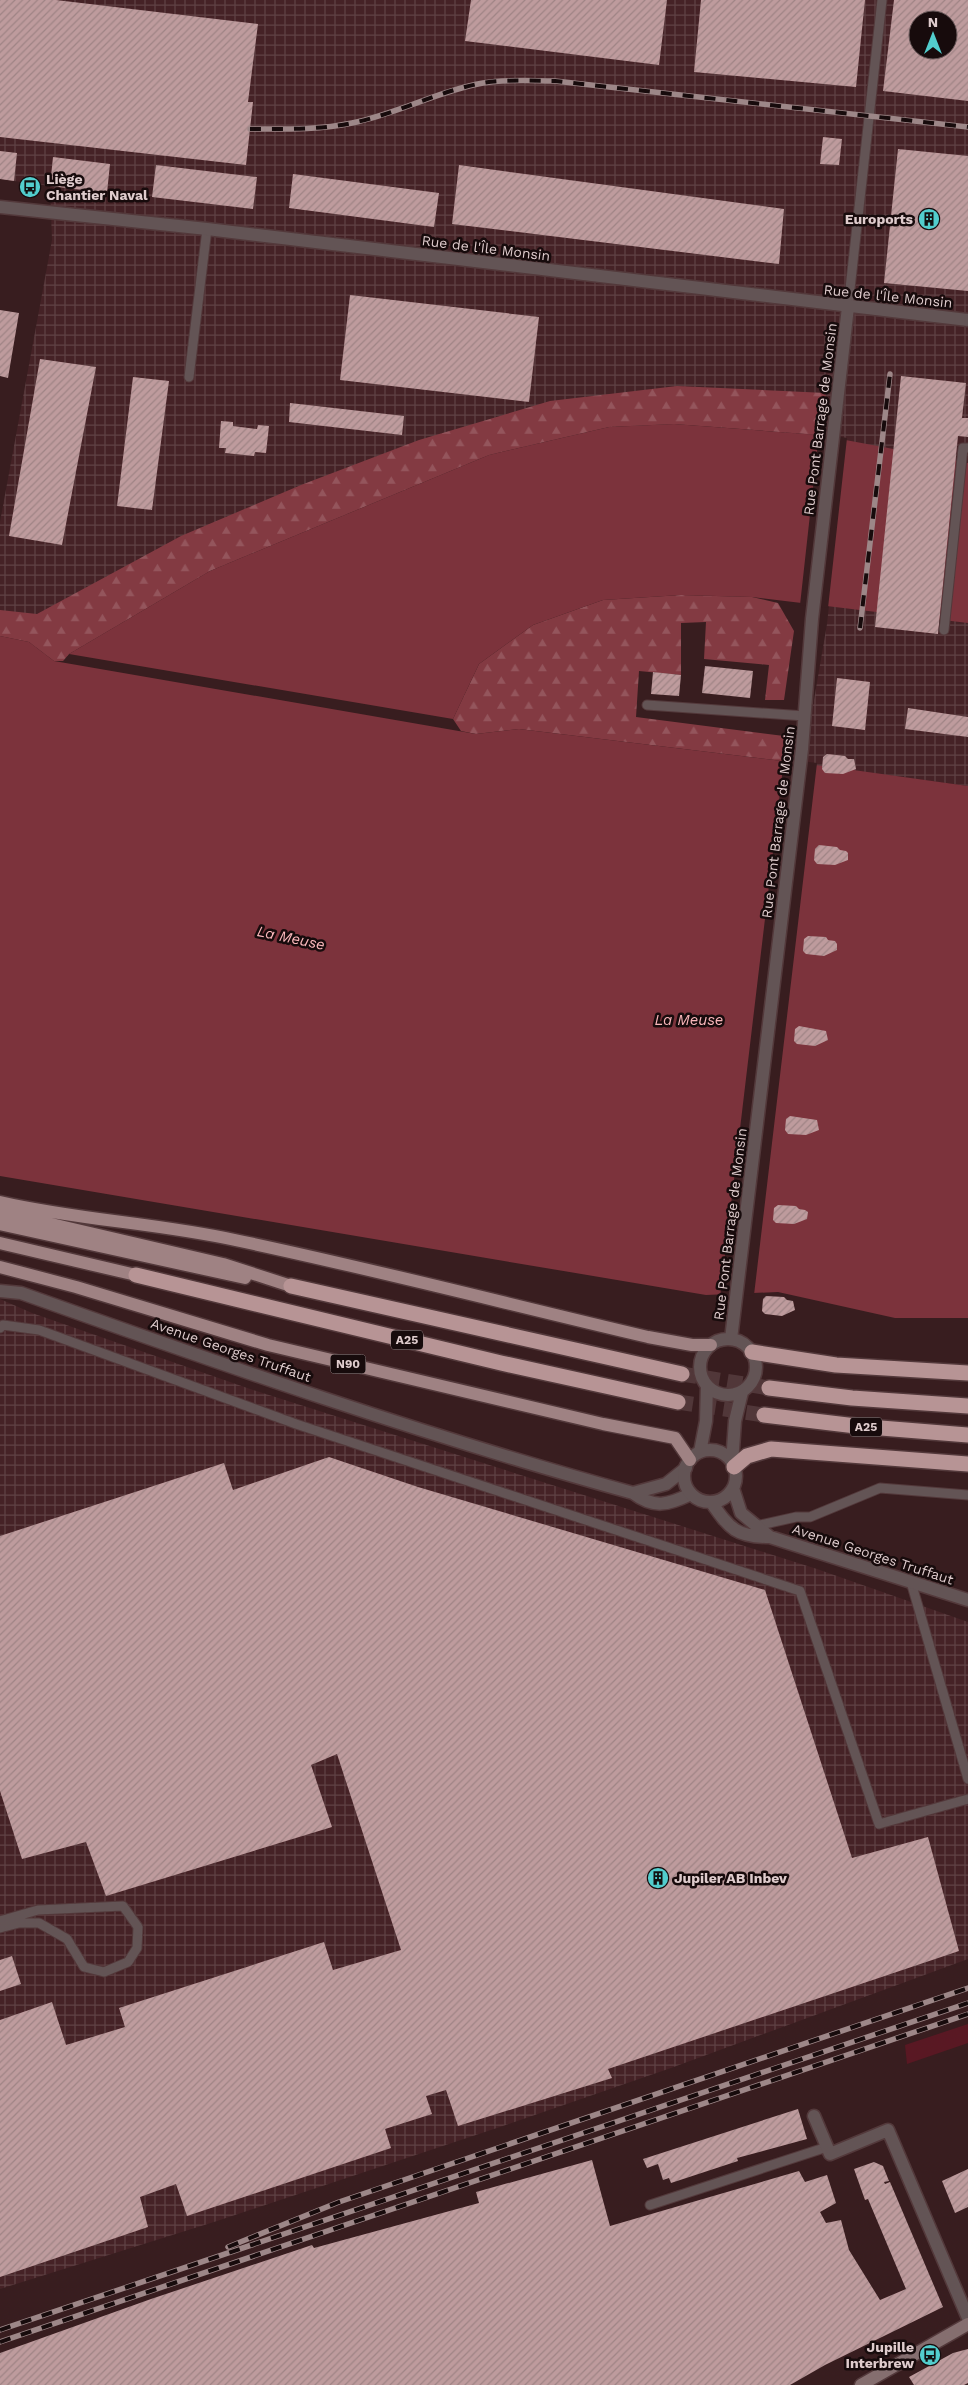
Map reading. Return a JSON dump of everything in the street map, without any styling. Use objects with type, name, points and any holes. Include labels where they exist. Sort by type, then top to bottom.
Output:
[{"type":"highway","name":"A25","points":[[136,1275],[510,1365],[678,1402]]},
{"type":"highway","name":"A25","points":[[292,1286],[682,1374]]},
{"type":"highway","points":[[752,1352],[836,1365],[968,1373]]},
{"type":"highway","name":"A25","points":[[769,1388],[852,1398],[968,1406]]},
{"type":"highway","name":"A25","points":[[764,1415],[856,1426],[968,1434]]},
{"type":"highway","points":[[733,1465],[747,1456],[771,1449],[968,1464]]},
{"type":"main road","points":[[0,1202],[62,1214],[138,1222],[235,1240],[648,1337],[692,1345],[711,1345]]},
{"type":"main road","points":[[0,1212],[223,1264],[292,1286]]},
{"type":"main road","points":[[0,1224],[221,1273],[292,1286]]},
{"type":"main road","points":[[0,1243],[136,1275]]},
{"type":"main road","name":"N90","points":[[0,1267],[76,1287],[268,1345],[603,1424],[675,1438],[692,1460]]},
{"type":"main road","points":[[860,2385],[968,2324]]},
{"type":"street","name":"Rue de l'Île Monsin","points":[[0,207],[207,229],[968,320]]},
{"type":"street","name":"Rue Pont Barrage de Monsin","points":[[731,1339],[802,749],[812,619],[834,415],[848,307]]},
{"type":"street","name":"Avenue Georges Truffaut","points":[[0,1291],[21,1293],[180,1350],[360,1410],[633,1493],[646,1502],[656,1504],[677,1500],[691,1494]]},
{"type":"street","points":[[707,1386],[707,1415],[685,1484],[691,1494],[702,1501],[711,1502],[724,1498],[733,1488],[736,1478],[733,1465],[735,1421],[742,1392],[753,1381],[756,1373],[756,1364],[752,1352],[740,1342],[731,1339],[711,1345],[701,1359],[700,1369],[702,1378],[707,1386],[724,1395],[742,1392]]},
{"type":"street","points":[[633,1493],[666,1484],[692,1460],[714,1451],[722,1454],[733,1465]]},
{"type":"street","name":"Avenue Georges Truffaut","points":[[733,1488],[741,1513],[770,1537]]},
{"type":"street","name":"Avenue Georges Truffaut","points":[[711,1502],[730,1526],[750,1537],[770,1537],[968,1600]]},
{"type":"street","points":[[814,2116],[830,2154],[888,2130],[968,2318]]},
{"type":"lane","points":[[848,307],[882,0]]},
{"type":"lane","points":[[189,377],[207,229]]},
{"type":"lane","points":[[944,630],[963,448],[968,448]]},
{"type":"lane","points":[[647,705],[805,716]]},
{"type":"lane","points":[[0,1328],[3,1325],[39,1330],[296,1424],[800,1591],[879,1824],[968,1799]]},
{"type":"lane","points":[[756,1526],[796,1517],[810,1517],[880,1488],[968,1495]]},
{"type":"lane","points":[[911,1582],[968,1779]]},
{"type":"lane","points":[[0,1921],[38,1910],[123,1906],[138,1927],[137,1948],[128,1962],[104,1972],[84,1967],[67,1939],[39,1923],[20,1923],[0,1928]]},
{"type":"lane","points":[[650,2205],[827,2147]]},
{"type":"shaded area","points":[[0,0],[968,0],[968,786],[803,764],[827,624],[847,441],[749,428],[674,424],[609,427],[489,455],[210,571],[69,654],[63,661],[54,661],[29,642],[0,636],[0,522],[52,240],[50,186],[0,179]]},
{"type":"shaded area","name":"Jupiler AB Inbev","points":[[0,1299],[32,1313],[253,1390],[817,1569],[968,1622],[968,1959],[671,2068],[500,2127],[214,2222],[0,2289]]},
{"type":"shaded area","points":[[968,2024],[968,2043],[907,2064],[905,2045]]},
{"type":"green space","points":[[677,386],[826,393],[819,435],[674,424],[609,427],[489,455],[210,571],[69,654],[63,661],[54,661],[29,642],[0,636],[0,610],[37,614],[181,536],[301,485],[419,440],[550,401]]},
{"type":"green space","points":[[681,595],[752,597],[778,603],[794,631],[784,700],[765,700],[769,665],[704,659],[706,622],[681,623],[681,675],[639,671],[636,717],[784,736],[782,761],[519,729],[476,734],[461,731],[453,719],[479,664],[533,625],[603,600]]},
{"type":"water","points":[[674,424],[819,435],[968,463],[968,623],[752,597],[681,595],[603,600],[533,625],[479,664],[453,719],[69,654],[210,571],[489,455],[609,427]]},
{"type":"water","name":"La Meuse","points":[[0,636],[29,642],[54,661],[476,734],[519,729],[839,768],[968,786],[968,1318],[895,1318],[778,1292],[706,1295],[0,1176]]},
{"type":"pier","points":[[819,433],[847,438],[828,608],[800,605]]},
{"type":"pier","points":[[784,759],[817,763],[754,1295],[720,1297]]},
{"type":"building","points":[[0,0],[56,0],[258,24],[248,102],[253,102],[246,165],[0,137]]},
{"type":"building","points":[[471,0],[667,0],[659,65],[465,41]]},
{"type":"building","points":[[701,0],[865,0],[856,87],[694,72]]},
{"type":"building","points":[[894,0],[968,0],[968,101],[883,91]]},
{"type":"building","points":[[823,137],[842,139],[839,165],[820,164]]},
{"type":"building","name":"Euroports","points":[[898,149],[968,156],[968,291],[884,283]]},
{"type":"building","points":[[0,151],[17,153],[14,181],[0,179]]},
{"type":"building","points":[[53,157],[110,164],[107,193],[50,186]]},
{"type":"building","points":[[156,165],[257,177],[253,209],[152,197]]},
{"type":"building","points":[[459,165],[784,209],[779,264],[452,224]]},
{"type":"building","points":[[293,174],[439,193],[434,227],[289,208]]},
{"type":"building","points":[[350,295],[539,317],[529,402],[340,380]]},
{"type":"building","points":[[0,310],[19,313],[8,378],[0,376]]},
{"type":"building","points":[[40,359],[96,367],[62,545],[9,536]]},
{"type":"building","points":[[901,376],[966,383],[962,418],[968,418],[968,437],[958,436],[938,634],[875,627]]},
{"type":"building","points":[[133,377],[169,381],[152,510],[117,506]]},
{"type":"building","points":[[290,403],[404,416],[402,435],[289,422]]},
{"type":"building","points":[[221,421],[233,422],[233,426],[257,429],[258,425],[269,426],[266,453],[255,452],[254,456],[225,453],[226,448],[219,448]]},
{"type":"building","points":[[705,666],[753,671],[750,698],[702,693]]},
{"type":"building","points":[[653,672],[681,675],[679,696],[651,694]]},
{"type":"building","points":[[837,678],[870,682],[865,730],[832,726]]},
{"type":"building","points":[[908,708],[968,717],[968,737],[905,729]]},
{"type":"building","points":[[827,754],[854,759],[856,769],[843,774],[825,773],[822,769],[823,757]]},
{"type":"building","points":[[819,845],[837,847],[840,850],[846,851],[848,853],[848,860],[835,865],[817,864],[814,860],[815,849]]},
{"type":"building","points":[[808,936],[826,937],[828,940],[835,941],[837,950],[824,956],[806,954],[803,951],[804,939]]},
{"type":"building","points":[[799,1026],[826,1031],[828,1040],[815,1046],[797,1044],[794,1041],[795,1029]]},
{"type":"building","points":[[790,1116],[817,1120],[819,1130],[806,1135],[788,1134],[785,1130],[786,1119]]},
{"type":"building","points":[[778,1205],[796,1206],[799,1209],[805,1210],[808,1212],[807,1219],[794,1224],[776,1223],[773,1220],[774,1208]]},
{"type":"building","points":[[766,1296],[784,1297],[787,1300],[793,1301],[795,1310],[782,1316],[765,1314],[762,1311],[763,1299]]},
{"type":"building","name":"Jupiler AB Inbev","points":[[329,1457],[418,1487],[765,1590],[852,1858],[928,1837],[959,1951],[608,2069],[612,2078],[458,2126],[446,2090],[426,2096],[432,2114],[385,2129],[391,2148],[187,2216],[176,2184],[140,2197],[148,2227],[0,2277],[0,2020],[52,2002],[66,2045],[125,2027],[119,2008],[324,1942],[333,1970],[401,1950],[337,1754],[311,1765],[332,1827],[106,1896],[86,1842],[22,1859],[0,1791],[0,1536],[224,1463],[233,1490]]},
{"type":"building","points":[[12,1956],[21,1984],[0,1991],[0,1960]]},
{"type":"building","points":[[798,2109],[807,2139],[737,2158],[738,2161],[671,2183],[669,2178],[663,2180],[658,2164],[647,2168],[643,2159]]},
{"type":"building","points":[[592,2160],[610,2226],[799,2171],[805,2182],[827,2175],[836,2203],[820,2212],[826,2223],[841,2220],[849,2250],[880,2300],[906,2289],[868,2199],[865,2200],[854,2169],[874,2162],[883,2166],[889,2181],[884,2182],[885,2184],[890,2182],[943,2307],[825,2365],[790,2385],[0,2385],[0,2353],[151,2299],[312,2245],[314,2248],[479,2203],[476,2192]]},
{"type":"building","points":[[968,2169],[968,2207],[955,2213],[942,2181]]},
{"type":"building","points":[[968,2349],[968,2383],[964,2385],[914,2385],[909,2377],[953,2353]]},
{"type":"tunnel","points":[[682,1374],[769,1388]]},
{"type":"tunnel","points":[[678,1402],[764,1415]]},
{"type":"railway","points":[[250,129],[301,129],[352,123],[466,87],[483,83],[519,80],[555,81],[968,127]]},
{"type":"railway","points":[[860,628],[890,374]]},
{"type":"railway","points":[[228,2247],[339,2202],[968,1988]]},
{"type":"railway","points":[[0,2330],[968,2003]]},
{"type":"railway","points":[[0,2342],[968,2014]]},
{"type":"place","name":"Liège Chantier Naval","points":[[30,187]]},
{"type":"place","name":"Euroports","points":[[929,219]]},
{"type":"place","name":"Jupiler AB Inbev","points":[[658,1878]]},
{"type":"place","name":"Jupille Interbrew","points":[[930,2355]]}]
